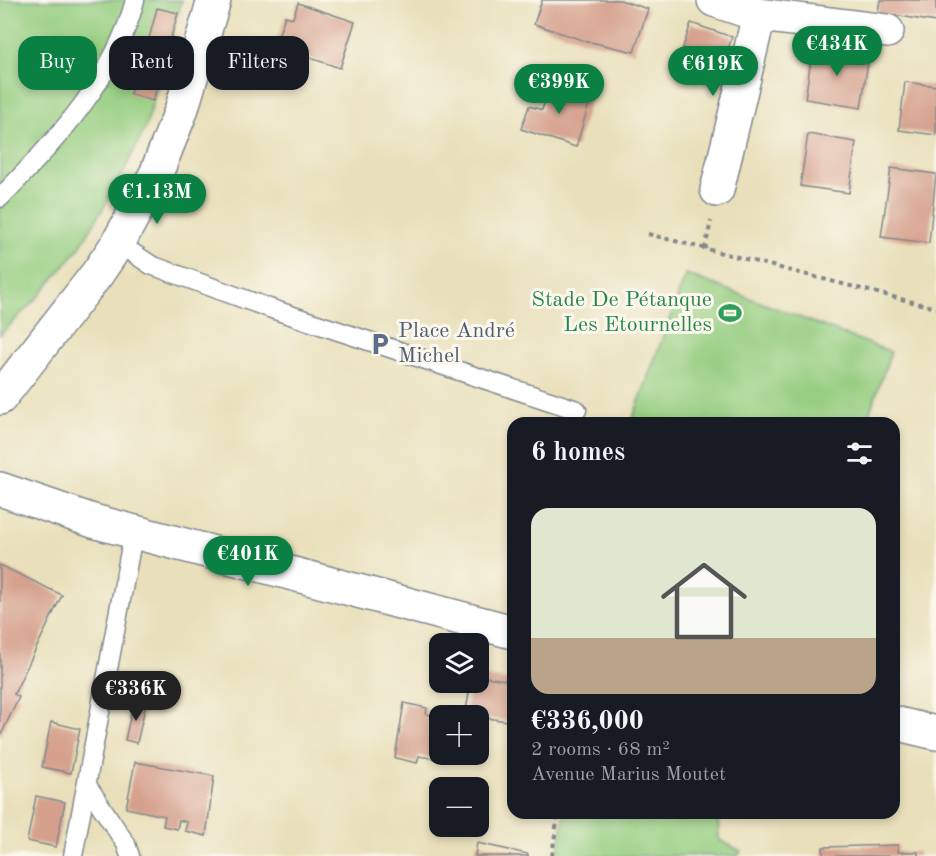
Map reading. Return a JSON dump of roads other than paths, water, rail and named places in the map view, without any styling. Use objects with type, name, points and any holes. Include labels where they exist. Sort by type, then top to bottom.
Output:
[{"type":"street","points":[[0,398],[118,243],[156,174],[181,111],[214,0]]},
{"type":"street","points":[[714,0],[759,15],[887,31]]},
{"type":"street","points":[[717,190],[759,15]]},
{"type":"street","points":[[0,489],[93,521],[507,630]]},
{"type":"street","points":[[900,724],[936,733]]},
{"type":"lane","points":[[0,198],[32,166],[91,93],[118,49],[135,0]]},
{"type":"lane","points":[[118,243],[161,269],[269,308],[577,410]]},
{"type":"lane","points":[[73,856],[134,530]]},
{"type":"lane","points":[[87,784],[126,844],[130,856]]},
{"type":"place","name":"Stade De Pétanque Les Etournelles","points":[[730,313]]},
{"type":"place","name":"Place André Michel","points":[[380,344]]}]
